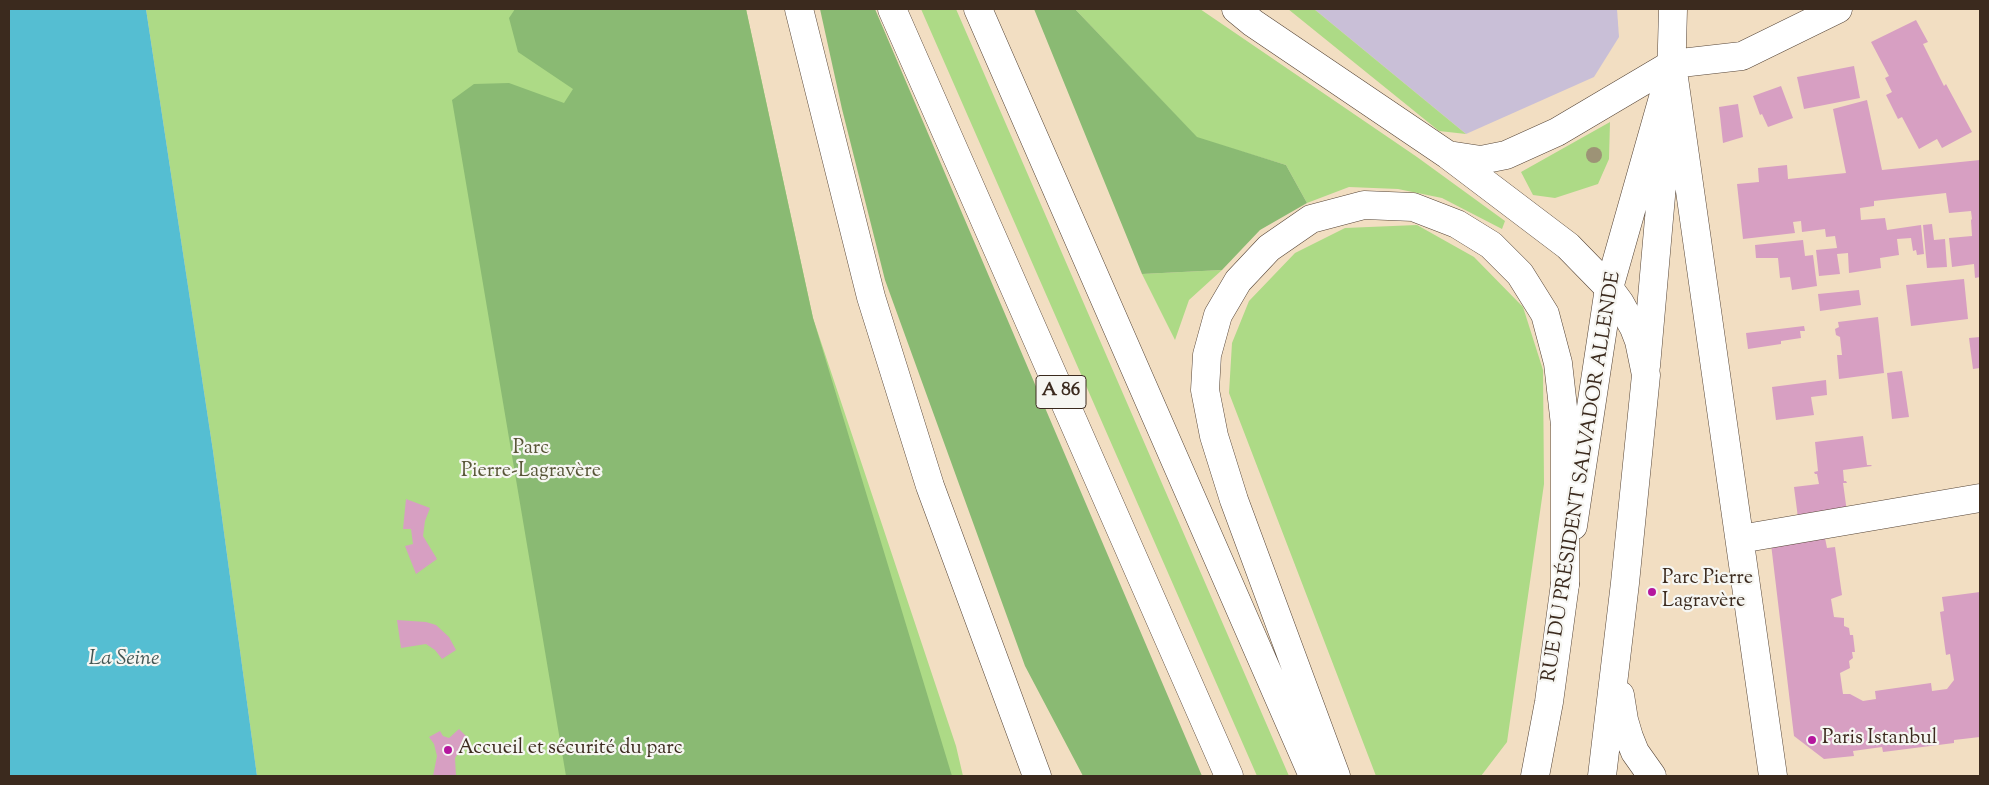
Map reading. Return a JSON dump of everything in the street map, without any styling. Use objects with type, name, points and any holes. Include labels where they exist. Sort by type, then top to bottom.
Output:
[{"type":"main road","points":[[799,9],[871,297],[930,486],[1037,776]]},
{"type":"main road","name":"A 86","points":[[892,9],[1229,776]]},
{"type":"main road","points":[[978,9],[1313,776]]},
{"type":"main road","points":[[1236,9],[1448,155],[1568,246],[1609,288],[1620,303],[1639,341],[1646,375]]},
{"type":"main road","name":"RUE DU PRÉSIDENT SALVADOR ALLENDE","points":[[1602,776],[1646,375],[1672,64],[1673,9]]},
{"type":"main road","points":[[1448,155],[1481,160],[1506,155],[1557,132],[1672,64],[1742,56],[1838,9]]},
{"type":"main road","name":"RUE DU PRÉSIDENT SALVADOR ALLENDE","points":[[1535,776],[1549,702],[1564,584],[1609,288],[1672,64]]},
{"type":"main road","name":"RUE DU PRÉSIDENT SALVADOR ALLENDE","points":[[1672,64],[1773,776]]},
{"type":"main road","points":[[1336,776],[1234,500],[1214,436],[1205,390],[1207,355],[1218,315],[1238,281],[1269,248],[1311,219],[1364,205],[1412,206],[1457,224],[1491,245],[1520,274],[1545,314],[1558,363],[1565,425],[1564,584]]},
{"type":"main road","points":[[1740,539],[1980,498]]},
{"type":"main road","points":[[1617,653],[1624,720],[1636,752],[1652,776]]},
{"type":"shaded area","points":[[1314,9],[1617,9],[1619,37],[1594,77],[1466,134]]},
{"type":"green space","name":"Parc Pierre-Lagravère","points":[[146,9],[746,9],[813,318],[956,746],[963,776],[257,776],[213,451]]},
{"type":"green space","points":[[515,9],[746,9],[813,318],[952,776],[566,776],[452,100],[474,84],[509,83],[564,103],[573,89],[518,52],[509,18]]},
{"type":"green space","points":[[820,9],[875,9],[1202,776],[1083,776],[1025,666],[885,280],[842,109]]},
{"type":"green space","points":[[921,9],[956,9],[1289,776],[1257,776]]},
{"type":"green space","points":[[1034,9],[1075,9],[1197,137],[1286,165],[1307,203],[1260,230],[1222,270],[1142,274]]},
{"type":"green space","points":[[1075,9],[1200,9],[1417,157],[1505,221],[1502,229],[1442,198],[1398,189],[1349,187],[1307,203],[1286,165],[1197,138]]},
{"type":"green space","points":[[1288,9],[1314,9],[1466,134],[1439,131]]},
{"type":"green space","points":[[1610,122],[1609,159],[1598,184],[1555,198],[1533,195],[1521,172]]},
{"type":"green space","points":[[1417,225],[1474,257],[1523,307],[1543,370],[1544,484],[1507,742],[1481,776],[1376,776],[1229,393],[1232,343],[1249,301],[1295,253],[1345,228]]},
{"type":"green space","points":[[1222,270],[1189,300],[1175,340],[1142,274]]},
{"type":"water","name":"La Seine","points":[[9,9],[146,9],[213,451],[257,776],[9,776]]},
{"type":"building","points":[[1916,20],[1928,42],[1923,44],[1944,86],[1946,84],[1972,132],[1942,148],[1937,139],[1919,149],[1902,117],[1898,119],[1886,95],[1892,92],[1885,78],[1889,76],[1871,42]]},
{"type":"building","points":[[1854,66],[1860,98],[1804,109],[1797,77]]},
{"type":"building","points":[[1781,86],[1793,118],[1768,127],[1762,114],[1760,115],[1753,96]]},
{"type":"building","points":[[1867,100],[1882,170],[1980,160],[1980,277],[1975,278],[1974,264],[1952,267],[1949,238],[1972,236],[1972,219],[1971,211],[1949,213],[1946,193],[1874,201],[1874,206],[1860,208],[1861,220],[1885,218],[1887,230],[1921,225],[1924,254],[1917,255],[1916,250],[1913,251],[1911,238],[1897,239],[1899,255],[1880,258],[1881,268],[1849,273],[1848,253],[1837,254],[1840,274],[1819,276],[1816,250],[1837,248],[1835,236],[1826,237],[1825,229],[1802,232],[1801,221],[1793,222],[1795,233],[1743,239],[1737,184],[1759,182],[1758,168],[1787,165],[1788,179],[1846,173],[1833,109]]},
{"type":"building","points":[[1738,104],[1743,137],[1723,143],[1719,107]]},
{"type":"building","points":[[1932,224],[1934,240],[1945,239],[1947,267],[1927,268],[1923,225]]},
{"type":"building","points":[[1803,240],[1805,256],[1813,255],[1817,286],[1792,290],[1790,277],[1780,278],[1778,258],[1756,258],[1755,245]]},
{"type":"building","points":[[1964,279],[1968,319],[1911,326],[1906,285]]},
{"type":"building","points":[[1859,290],[1861,305],[1820,311],[1818,294]]},
{"type":"building","points":[[1878,317],[1884,373],[1839,379],[1837,355],[1842,355],[1840,337],[1836,335],[1835,329],[1839,327],[1838,322]]},
{"type":"building","points":[[1804,326],[1805,331],[1800,331],[1801,338],[1781,341],[1781,344],[1748,349],[1746,333]]},
{"type":"building","points":[[1980,337],[1980,368],[1973,369],[1969,338]]},
{"type":"building","points":[[1902,371],[1909,417],[1892,419],[1887,373]]},
{"type":"building","points":[[1826,380],[1827,395],[1811,397],[1814,415],[1776,420],[1772,387]]},
{"type":"building","points":[[1863,436],[1867,465],[1872,466],[1843,470],[1844,481],[1847,483],[1843,483],[1847,512],[1798,518],[1794,487],[1819,484],[1817,474],[1814,472],[1818,471],[1815,442]]},
{"type":"building","points":[[406,499],[430,508],[425,521],[423,536],[437,559],[416,574],[405,546],[413,544],[411,529],[403,529]]},
{"type":"building","points":[[1825,538],[1827,548],[1835,547],[1842,595],[1831,599],[1834,617],[1844,618],[1844,626],[1849,628],[1850,635],[1853,635],[1855,652],[1852,652],[1853,658],[1849,661],[1850,668],[1840,673],[1843,694],[1850,694],[1863,701],[1876,699],[1875,691],[1931,683],[1932,691],[1947,689],[1954,680],[1950,654],[1946,655],[1940,612],[1944,611],[1942,597],[1980,592],[1980,737],[1954,740],[1954,743],[1883,752],[1882,747],[1853,751],[1854,756],[1824,759],[1794,736],[1771,544]]},
{"type":"building","points":[[397,620],[426,622],[436,625],[449,637],[456,650],[442,659],[435,650],[426,644],[401,648]]},
{"type":"building","name":"Accueil et sécurité du parc","points":[[459,729],[470,740],[455,758],[456,776],[433,776],[437,756],[434,744],[429,737],[440,731],[443,736],[449,738]]},
{"type":"place","name":"Parc Pierre Lagravère","points":[[1652,592]]},
{"type":"place","name":"Paris Istanbul","points":[[1812,740]]},
{"type":"place","name":"Accueil et sécurité du parc","points":[[448,750]]}]
